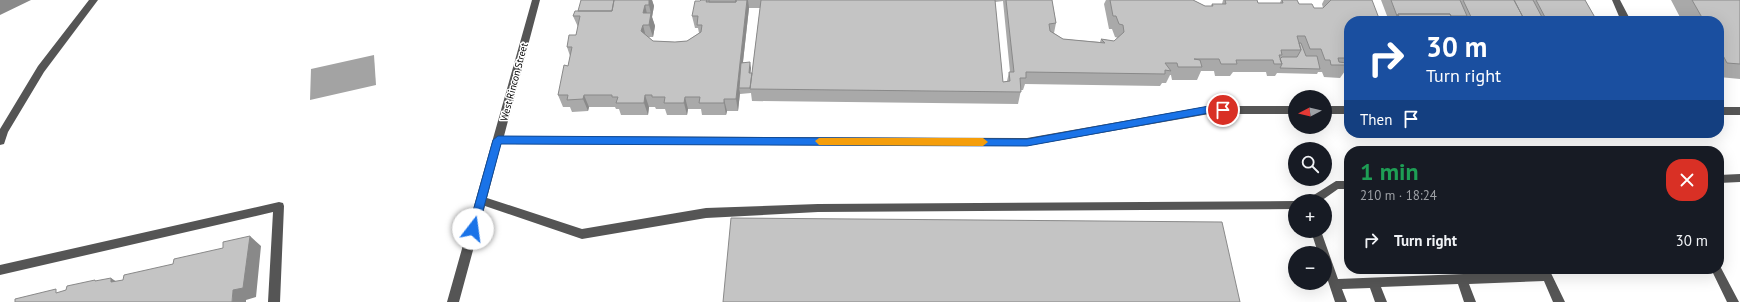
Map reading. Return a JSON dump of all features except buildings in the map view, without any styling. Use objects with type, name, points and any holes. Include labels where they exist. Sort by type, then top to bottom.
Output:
[{"type":"street","points":[[0,142],[4,131],[41,69],[94,0]]},
{"type":"street","name":"West Rincon Street","points":[[453,302],[536,0]]},
{"type":"street","points":[[1616,0],[1624,16]]},
{"type":"street","points":[[498,140],[1027,142],[1209,110],[1288,110]]},
{"type":"street","points":[[1332,110],[1344,110]]},
{"type":"street","points":[[1724,111],[1740,111]]},
{"type":"street","points":[[1724,179],[1740,178]]},
{"type":"street","points":[[1323,194],[1336,185],[1344,185]]},
{"type":"street","points":[[481,200],[582,234],[706,213],[818,208],[1288,205]]},
{"type":"street","points":[[0,270],[279,206],[274,302]]},
{"type":"street","points":[[1334,284],[1462,279],[1531,274]]},
{"type":"street","points":[[1545,274],[1559,302]]},
{"type":"street","points":[[1719,274],[1733,302]]},
{"type":"street","points":[[1332,278],[1341,302]]},
{"type":"street","points":[[1462,279],[1470,302]]},
{"type":"street","points":[[1374,283],[1381,302]]},
{"type":"shaded area","points":[[374,55],[376,85],[310,100],[311,69]]},
{"type":"slow traffic","points":[[819,141],[983,142]]},
{"type":"route","points":[[473,229],[498,140],[1027,142],[1209,110],[1223,110]]}]
